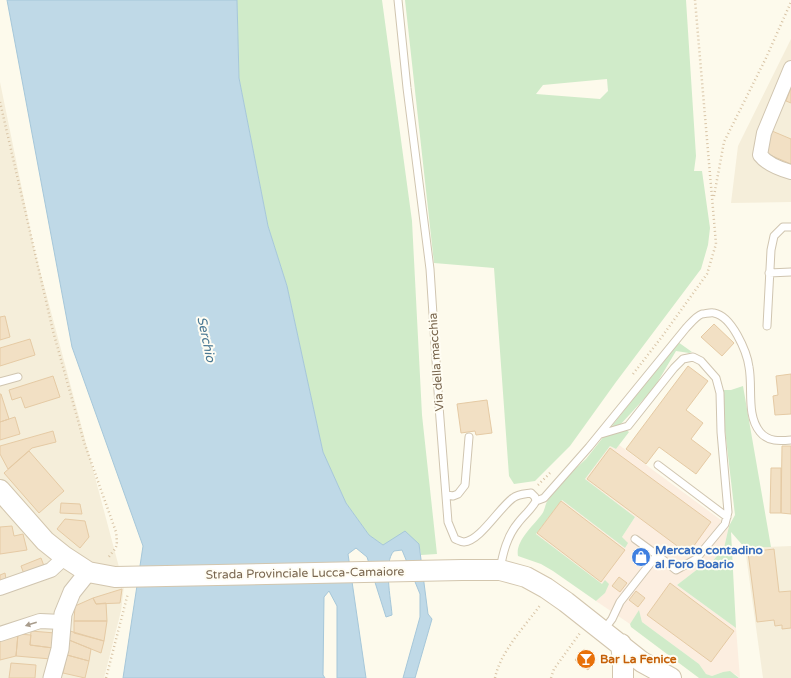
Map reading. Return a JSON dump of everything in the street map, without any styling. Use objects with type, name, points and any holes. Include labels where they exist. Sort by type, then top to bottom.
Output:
[{"type":"main road","name":"Strada Provinciale Lucca-Camaiore","points":[[0,490],[45,541],[64,557],[88,572],[129,582],[462,570],[500,570],[526,577],[546,588],[621,644],[633,655],[671,678]]},
{"type":"main road","points":[[621,644],[623,678],[639,669],[654,668]]},
{"type":"street","points":[[791,68],[764,134],[760,155],[763,160],[791,172]]},
{"type":"street","points":[[0,588],[50,570],[64,557]]},
{"type":"street","points":[[52,678],[60,649],[63,614],[72,592],[88,572]]},
{"type":"street","points":[[0,634],[40,622],[62,622]]},
{"type":"lane","name":"Via della macchia","points":[[398,0],[407,88],[430,269],[448,522],[455,539],[462,542],[469,541],[474,538],[513,497],[531,492]]},
{"type":"lane","points":[[767,326],[771,250],[774,236],[783,227],[791,227]]},
{"type":"lane","points":[[770,273],[791,272]]},
{"type":"lane","points":[[500,570],[508,537],[518,522],[536,501],[544,498],[600,434],[686,328],[700,315],[714,313],[727,321],[736,332],[743,346],[749,367],[753,420],[760,433],[766,438],[776,441],[791,440]]},
{"type":"lane","points":[[600,434],[628,426],[674,368],[683,359],[693,357],[700,361],[716,378],[720,392],[721,432],[728,512],[725,524],[696,559],[676,570],[635,539]]},
{"type":"lane","points":[[0,382],[18,376]]},
{"type":"lane","points":[[447,495],[453,496],[458,494],[465,485],[469,437]]},
{"type":"lane","points":[[658,465],[727,518]]},
{"type":"lane","points":[[531,492],[535,496],[536,501]]},
{"type":"lane","points":[[603,631],[612,619],[620,602],[657,555]]},
{"type":"path","points":[[632,375],[708,274],[716,244],[695,0]]},
{"type":"path","points":[[713,200],[724,142],[766,58],[791,2]]},
{"type":"path","points":[[0,102],[53,331],[84,442],[116,532],[118,544],[114,552],[108,557]]},
{"type":"path","points":[[531,492],[552,471]]},
{"type":"path","points":[[106,678],[129,582]]},
{"type":"path","points":[[495,678],[496,671],[503,655],[541,603]]},
{"type":"path","points":[[552,678],[554,669],[580,633]]},
{"type":"shaded area","points":[[791,39],[791,202],[731,203],[738,146]]},
{"type":"shaded area","points":[[0,82],[34,248],[124,586],[121,611],[104,678],[0,678]]},
{"type":"shaded area","name":"Mercato contadino al Foro Boario","points":[[619,445],[729,526],[724,548],[709,565],[699,568],[677,585],[736,628],[740,678],[735,674],[723,672],[712,676],[706,674],[699,664],[642,622],[639,611],[630,624],[596,601],[605,593],[602,584],[536,534],[562,500],[625,548],[622,537],[635,517],[585,479],[610,446],[616,449]]},
{"type":"shaded area","points":[[791,546],[791,678],[763,678],[745,548]]},
{"type":"green space","points":[[237,0],[382,0],[412,221],[422,415],[437,554],[421,555],[419,544],[383,545],[369,535],[346,503],[323,452],[287,286],[268,226],[239,78]]},
{"type":"green space","points":[[405,0],[686,0],[696,156],[694,171],[702,171],[710,228],[708,245],[701,269],[570,446],[535,481],[514,484],[509,476],[494,268],[434,263]],"holes":[[[607,79],[608,91],[600,99],[536,94],[543,85]]]},
{"type":"green space","points":[[678,342],[692,352],[676,351],[654,388],[620,425],[629,432],[616,449],[610,446],[585,479],[635,517],[622,537],[628,543],[625,548],[562,500],[536,534],[602,584],[605,580],[609,584],[605,593],[596,601],[541,564],[518,556],[519,545],[544,511],[552,494],[586,459]]},
{"type":"green space","points":[[743,386],[771,547],[745,548],[731,532],[736,628],[677,585],[699,568],[709,565],[724,548],[729,526],[735,515],[721,396],[722,390],[731,390]]},
{"type":"green space","points":[[639,610],[642,622],[699,664],[706,674],[712,676],[730,671],[739,678],[699,678],[631,627],[630,624]]},
{"type":"water","name":"Serchio","points":[[7,0],[237,0],[239,78],[268,226],[287,286],[323,452],[346,503],[369,535],[383,545],[405,531],[419,544],[428,614],[432,619],[415,678],[403,678],[420,617],[420,594],[402,550],[394,551],[389,563],[388,581],[392,615],[386,617],[367,557],[356,548],[348,554],[366,678],[337,678],[337,606],[329,591],[324,597],[323,675],[325,678],[123,678],[143,546],[72,347]]},
{"type":"building","points":[[791,88],[791,103],[786,101]]},
{"type":"building","points":[[772,131],[791,139],[791,164],[763,152]]},
{"type":"building","points":[[5,316],[10,337],[0,340],[0,317]]},
{"type":"building","points":[[714,324],[734,343],[722,356],[701,337]]},
{"type":"building","points":[[30,339],[35,355],[0,366],[0,348]]},
{"type":"building","points":[[688,366],[708,381],[686,410],[703,423],[691,439],[711,454],[696,474],[659,447],[646,464],[626,449]]},
{"type":"building","points":[[791,374],[791,414],[775,415],[773,396],[778,395],[776,376]]},
{"type":"building","points":[[53,376],[60,397],[25,408],[21,397],[12,400],[9,390]]},
{"type":"building","points":[[0,394],[9,419],[0,422]]},
{"type":"building","points":[[487,400],[492,433],[476,435],[475,431],[461,433],[457,404]]},
{"type":"building","points":[[15,417],[20,434],[0,440],[0,422]]},
{"type":"building","points":[[53,431],[56,442],[32,448],[8,469],[0,454],[0,446]]},
{"type":"building","points":[[782,446],[791,446],[791,514],[781,513]]},
{"type":"building","points":[[610,448],[711,522],[688,554],[587,479]]},
{"type":"building","points":[[29,451],[64,491],[39,513],[4,473]]},
{"type":"building","points":[[771,468],[781,468],[781,513],[770,513]]},
{"type":"building","points":[[561,501],[625,550],[601,582],[537,533]]},
{"type":"building","points":[[61,503],[80,504],[82,514],[60,513]]},
{"type":"building","points":[[65,519],[85,521],[89,537],[80,548],[57,529]]},
{"type":"building","points":[[12,526],[14,536],[23,534],[27,550],[0,554],[0,527]]},
{"type":"building","points":[[774,549],[779,592],[791,591],[791,628],[782,629],[782,625],[775,626],[774,620],[757,622],[748,552]]},
{"type":"building","points":[[41,558],[44,566],[24,574],[21,566]]},
{"type":"building","points":[[5,573],[6,579],[0,581],[0,575]]},
{"type":"building","points":[[619,577],[627,583],[620,592],[612,586]]},
{"type":"building","points":[[670,583],[734,631],[711,662],[647,615]]},
{"type":"building","points":[[122,589],[120,603],[96,604],[93,598]]},
{"type":"building","points":[[636,591],[645,598],[638,607],[629,600]]},
{"type":"building","points":[[93,598],[96,604],[106,603],[107,621],[74,621],[75,606]]},
{"type":"building","points":[[74,621],[107,621],[104,641],[74,633]]},
{"type":"building","points":[[31,631],[55,633],[53,648],[30,645]]},
{"type":"building","points":[[70,631],[104,641],[101,653],[69,640]]},
{"type":"building","points":[[18,634],[16,656],[0,660],[0,641]]},
{"type":"building","points":[[18,634],[31,635],[30,645],[53,648],[51,659],[16,656]]},
{"type":"building","points":[[69,640],[91,649],[89,661],[67,655]]},
{"type":"building","name":"Bar La Fenice","points":[[584,649],[596,659],[588,670],[575,660]]},
{"type":"building","points":[[67,655],[89,661],[85,678],[63,673]]},
{"type":"building","points":[[11,663],[36,665],[35,678],[9,678]]},
{"type":"place","name":"Mercato contadino al Foro Boario","points":[[641,557]]},
{"type":"place","name":"Bar La Fenice","points":[[586,659]]}]
